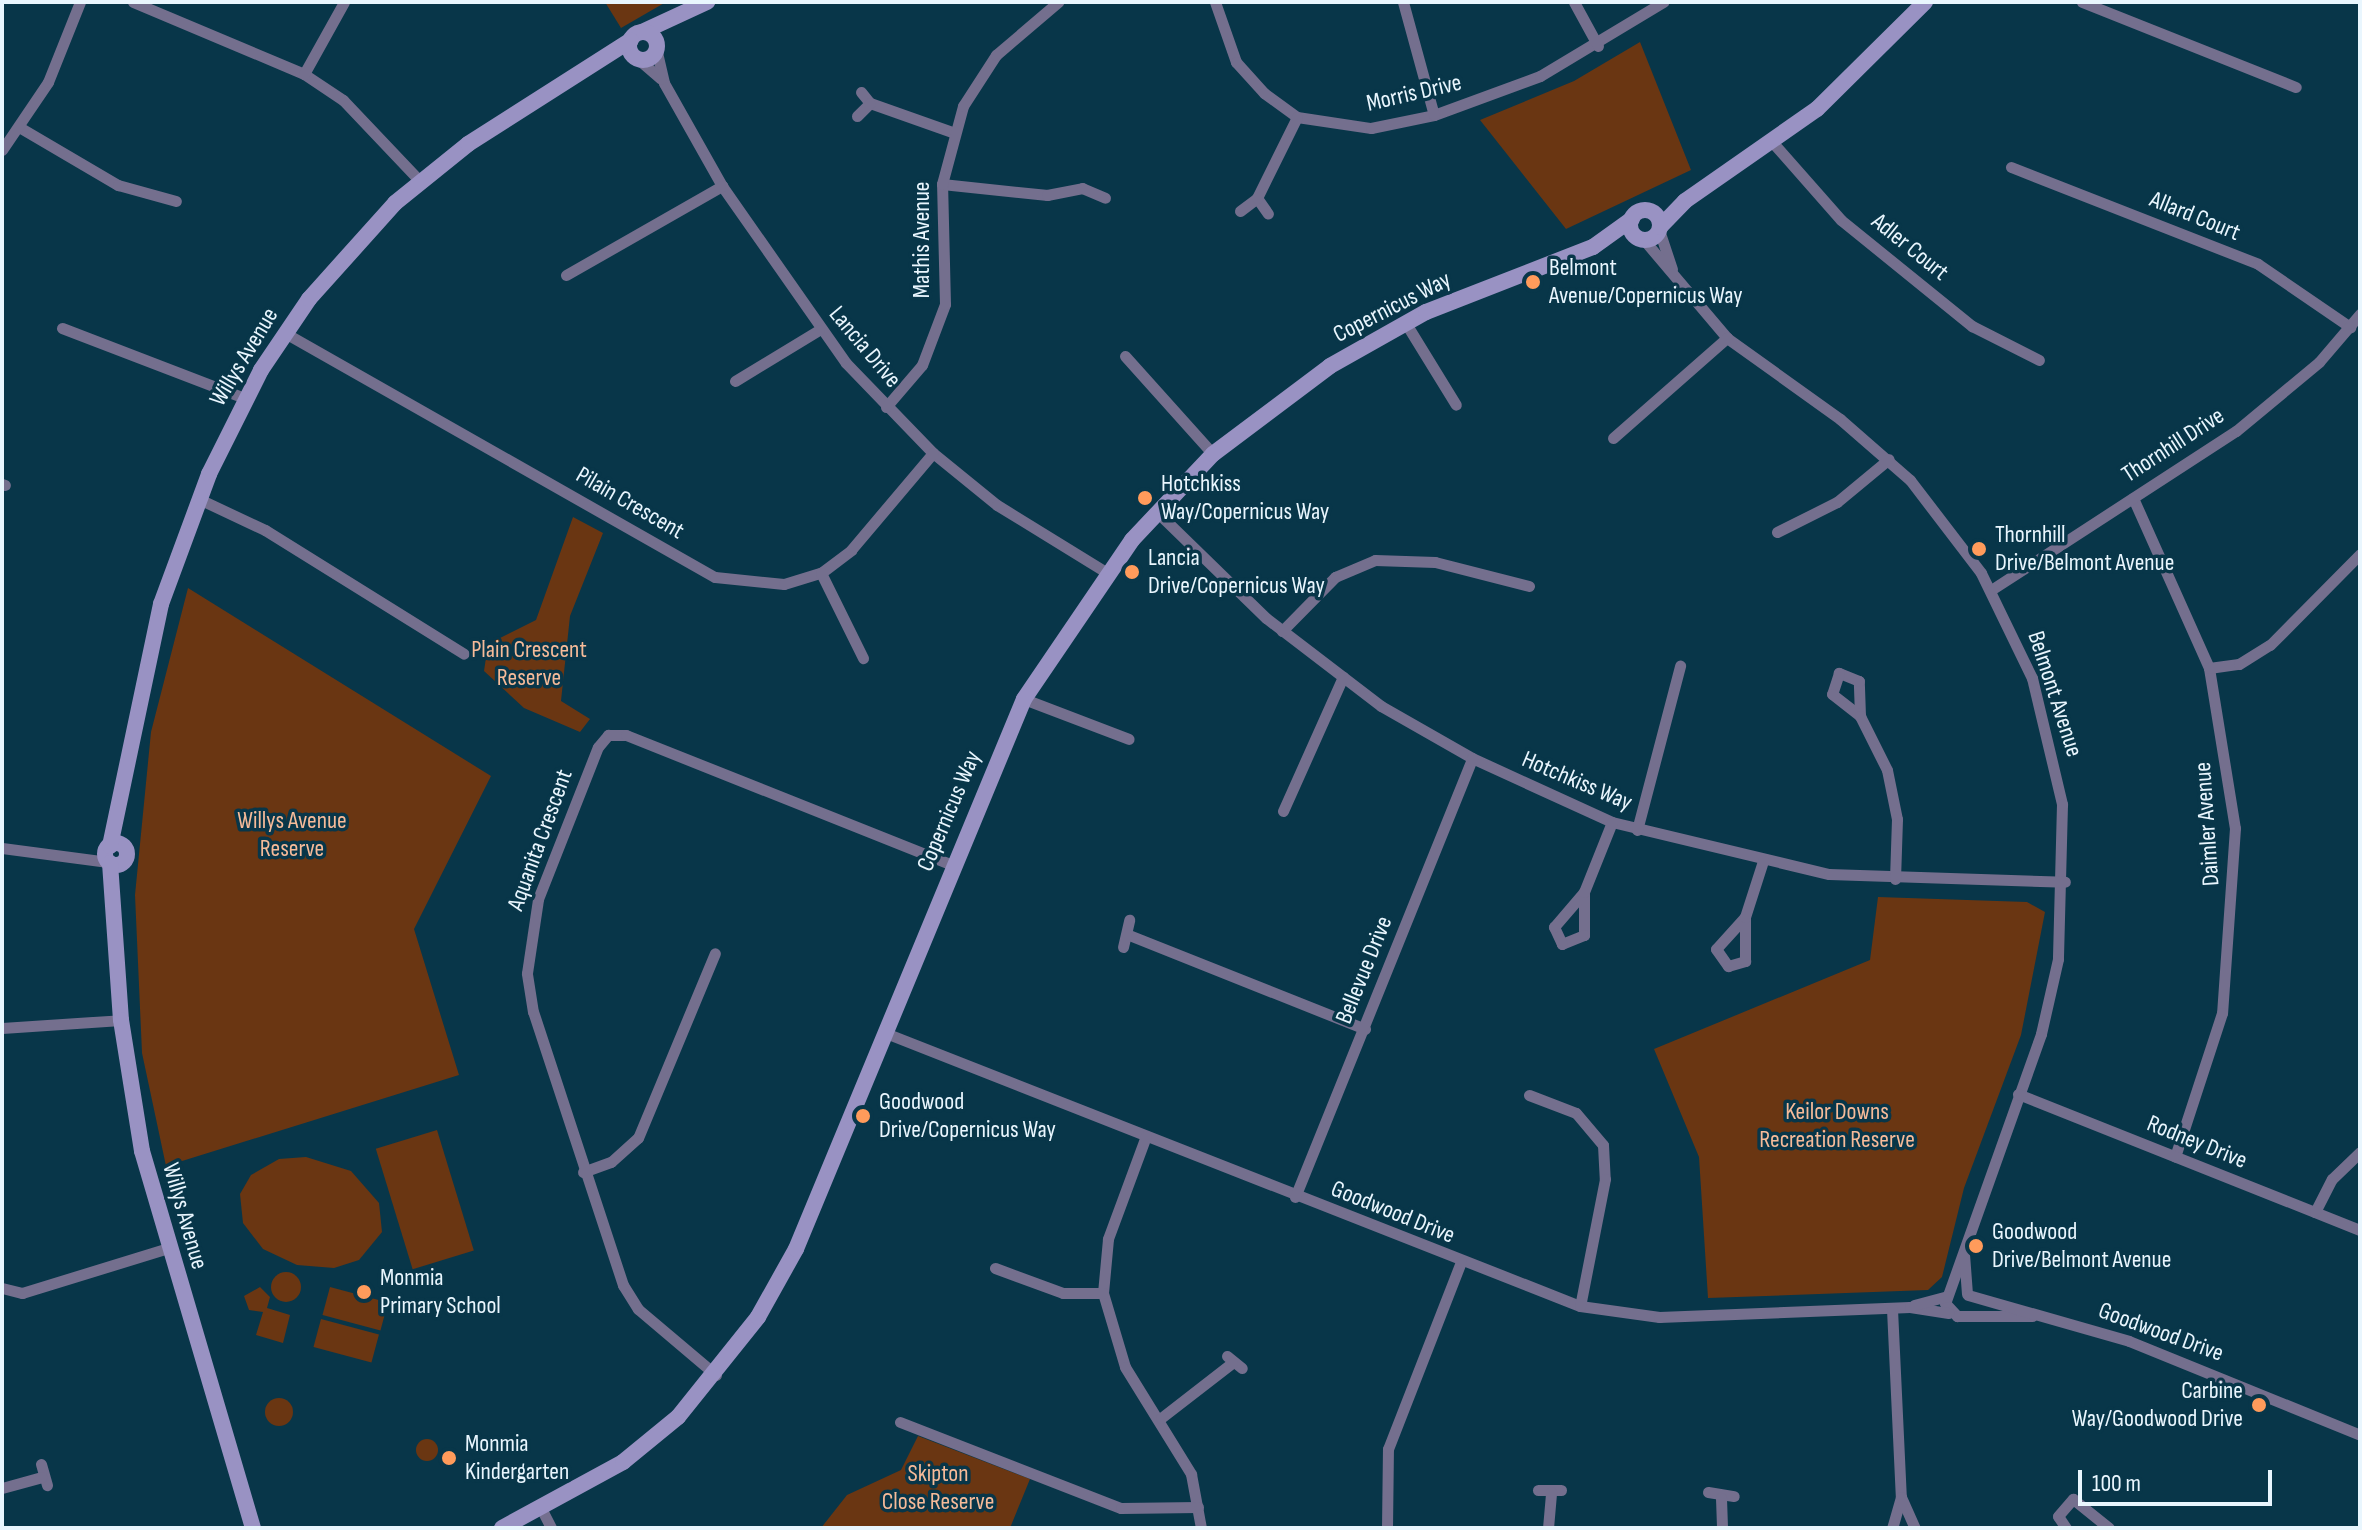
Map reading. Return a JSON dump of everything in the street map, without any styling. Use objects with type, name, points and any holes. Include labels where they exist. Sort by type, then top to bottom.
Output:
[{"type":"street","points":[[2,150],[48,82],[80,2]]},
{"type":"street","points":[[133,2],[304,74],[357,113],[420,181]]},
{"type":"street","points":[[304,74],[344,2]]},
{"type":"street","name":"Willys Avenue","points":[[253,1528],[168,1248],[139,1140],[121,1020],[114,854],[151,641],[199,499],[244,398],[285,333],[341,259],[420,181],[592,69],[636,36],[684,16],[707,2]]},
{"type":"street","name":"Mathis Avenue","points":[[886,407],[922,365],[945,304],[942,184],[952,132],[996,55],[1058,2]]},
{"type":"street","points":[[1215,2],[1236,62],[1297,117],[1257,198],[1240,211]]},
{"type":"street","points":[[1403,2],[1434,115]]},
{"type":"street","points":[[1574,2],[1598,46]]},
{"type":"street","name":"Morris Drive","points":[[1297,117],[1371,128],[1434,115],[1517,86],[1598,46],[1663,2]]},
{"type":"street","name":"Copernicus Way","points":[[1593,247],[1643,240],[1660,228],[1685,201],[1774,144],[1925,2]]},
{"type":"street","points":[[2082,2],[2296,87]]},
{"type":"street","name":"Willys Avenue","points":[[592,69],[637,58],[656,47],[684,16]]},
{"type":"street","points":[[636,36],[656,47]]},
{"type":"street","points":[[636,36],[637,58]]},
{"type":"street","name":"Lancia Drive","points":[[656,47],[664,83],[722,186],[819,330],[886,407],[933,453],[997,505],[1106,572]]},
{"type":"street","name":"Lancia Drive","points":[[637,58],[664,83]]},
{"type":"street","points":[[861,92],[870,103],[952,132]]},
{"type":"street","points":[[857,116],[870,103]]},
{"type":"street","points":[[19,127],[118,185],[176,201]]},
{"type":"street","name":"Adler Court","points":[[1774,144],[1841,220],[1972,326],[2039,360]]},
{"type":"street","name":"Allard Court","points":[[2011,167],[2258,264],[2350,327]]},
{"type":"street","points":[[942,184],[1047,195],[1083,182],[1105,198]]},
{"type":"street","points":[[566,275],[722,186]]},
{"type":"street","points":[[1257,198],[1268,214]]},
{"type":"street","name":"Copernicus Way","points":[[502,1528],[542,1510],[623,1462],[716,1375],[783,1276],[952,865],[1024,699],[1106,572],[1157,512],[1213,454],[1300,386],[1405,322],[1593,247],[1639,215],[1685,201]]},
{"type":"street","points":[[1639,215],[1660,228]]},
{"type":"street","points":[[1639,215],[1643,240]]},
{"type":"street","name":"Belmont Avenue","points":[[1660,228],[1675,277]]},
{"type":"street","name":"Belmont Avenue","points":[[1643,240],[1727,338],[1889,459],[1991,590],[2048,731],[2062,804],[2065,882],[2052,991],[1948,1295]]},
{"type":"street","name":"Thornhill Drive","points":[[1991,590],[2259,413],[2360,314]]},
{"type":"street","points":[[1405,322],[1456,405]]},
{"type":"street","points":[[62,328],[244,398]]},
{"type":"street","points":[[735,381],[819,330]]},
{"type":"street","name":"Pilain Crescent","points":[[285,333],[715,577],[784,584],[821,573],[851,550],[933,453]]},
{"type":"street","points":[[1613,438],[1727,338]]},
{"type":"street","points":[[1125,356],[1213,454]]},
{"type":"street","points":[[1777,532],[1837,502],[1889,459]]},
{"type":"street","name":"Daimler Avenue","points":[[2133,498],[2209,668],[2235,828],[2234,897],[2222,1013],[2175,1157]]},
{"type":"street","points":[[199,499],[265,530],[464,654]]},
{"type":"street","name":"Hotchkiss Way","points":[[1157,512],[1282,631],[1343,677],[1472,758],[1612,822],[1763,861],[1895,879],[2065,882]]},
{"type":"street","points":[[2209,668],[2239,664],[2270,645],[2359,557]]},
{"type":"street","points":[[1282,631],[1335,577],[1375,560],[1435,562],[1529,586]]},
{"type":"street","points":[[821,573],[863,658]]},
{"type":"street","points":[[1637,830],[1680,666]]},
{"type":"street","points":[[1283,811],[1343,677]]},
{"type":"street","points":[[1024,699],[1129,739]]},
{"type":"street","points":[[1860,716],[1887,770],[1897,819],[1895,879]]},
{"type":"street","name":"Aquanita Crescent","points":[[716,1375],[630,1297],[583,1172],[533,1012],[529,937],[606,736],[626,735],[952,865]]},
{"type":"street","name":"Bellevue Drive","points":[[1295,1197],[1472,758]]},
{"type":"street","points":[[1584,892],[1612,822]]},
{"type":"street","points":[[2,848],[114,854]]},
{"type":"street","points":[[1745,917],[1763,861]]},
{"type":"street","points":[[1123,947],[1129,935],[1129,920]]},
{"type":"street","points":[[1129,935],[1365,1029]]},
{"type":"street","points":[[583,1172],[611,1162],[638,1138],[715,953]]},
{"type":"street","points":[[2,1028],[121,1020]]},
{"type":"street","name":"Goodwood Drive","points":[[883,1032],[1295,1197],[1580,1306],[1659,1317],[1892,1309],[1910,1307],[1948,1295],[1967,1295],[2176,1358],[2360,1435]]},
{"type":"street","name":"Rodney Drive","points":[[2018,1094],[2360,1230]]},
{"type":"street","points":[[1529,1095],[1576,1113],[1603,1145],[1605,1179],[1580,1306]]},
{"type":"street","points":[[1146,1136],[1108,1239],[1103,1293],[1125,1367],[1161,1418],[1191,1474],[1201,1528]]},
{"type":"street","points":[[2315,1212],[2332,1179],[2360,1152]]},
{"type":"street","points":[[2,1288],[22,1293],[168,1248]]},
{"type":"street","name":"Belmont Avenue","points":[[1964,1249],[1966,1313]]},
{"type":"street","points":[[1387,1528],[1388,1449],[1461,1262]]},
{"type":"street","points":[[995,1268],[1063,1293],[1103,1293]]},
{"type":"street","points":[[1948,1295],[1949,1313]]},
{"type":"street","name":"Goodwood Drive","points":[[1910,1307],[1949,1313],[2032,1316]]},
{"type":"street","points":[[1892,1309],[1901,1497],[1892,1528]]},
{"type":"street","points":[[1161,1418],[1234,1362]]},
{"type":"street","points":[[900,1422],[1102,1502],[1137,1510],[1198,1507]]},
{"type":"street","points":[[2,1488],[43,1475]]},
{"type":"street","points":[[1538,1490],[1556,1491],[1548,1528]]},
{"type":"street","points":[[1708,1492],[1728,1497],[1722,1528]]},
{"type":"street","points":[[1901,1497],[1915,1528]]},
{"type":"street","points":[[2066,1528],[2058,1516],[2073,1499],[2107,1528]]},
{"type":"street","points":[[542,1510],[551,1528]]},
{"type":"green space","points":[[605,2],[666,2],[621,28]]},
{"type":"green space","points":[[1640,42],[1691,170],[1566,229],[1480,120],[1574,81]]},
{"type":"green space","name":"Plain Crescent Reserve","points":[[573,517],[603,533],[570,616],[561,701],[590,719],[580,732],[524,708],[484,671],[488,644],[536,620]]},
{"type":"green space","name":"Willys Avenue Reserve","points":[[188,588],[491,776],[414,929],[459,1075],[166,1166],[142,1053],[135,895],[151,732]]},
{"type":"green space","name":"Keilor Downs Recreation Reserve","points":[[1878,897],[2027,902],[2045,912],[2021,1035],[1964,1188],[1942,1277],[1928,1290],[1708,1298],[1699,1157],[1654,1049],[1870,960]]},
{"type":"green space","points":[[437,1130],[474,1250],[413,1269],[376,1149]]},
{"type":"green space","points":[[306,1157],[351,1171],[379,1203],[382,1232],[359,1260],[334,1268],[297,1265],[263,1249],[243,1223],[240,1194],[251,1175],[279,1159]]},
{"type":"green space","points":[[286,1272],[292,1273],[300,1281],[300,1293],[292,1301],[286,1302],[280,1301],[272,1293],[271,1287],[272,1281],[280,1273]]},
{"type":"green space","points":[[260,1287],[270,1297],[267,1308],[290,1315],[283,1343],[256,1335],[263,1312],[249,1310],[244,1296]]},
{"type":"green space","points":[[330,1287],[388,1303],[380,1331],[322,1315]]},
{"type":"green space","points":[[321,1319],[379,1335],[371,1363],[313,1347]]},
{"type":"green space","points":[[279,1398],[289,1402],[293,1412],[289,1422],[279,1426],[269,1422],[265,1412],[269,1402]]},
{"type":"green space","name":"Skipton Close Reserve","points":[[918,1436],[1030,1479],[1010,1528],[821,1528],[847,1495],[901,1470]]},
{"type":"green space","points":[[423,1439],[431,1439],[438,1450],[431,1461],[423,1461],[416,1454],[416,1446]]},
{"type":"place","name":"Belmont Avenue/Copernicus Way","points":[[1533,282]]},
{"type":"place","name":"Hotchkiss Way/Copernicus Way","points":[[1145,498]]},
{"type":"place","name":"Thornhill Drive/Belmont Avenue","points":[[1979,549]]},
{"type":"place","name":"Lancia Drive/Copernicus Way","points":[[1132,572]]},
{"type":"place","name":"Goodwood Drive/Copernicus Way","points":[[863,1116]]},
{"type":"place","name":"Goodwood Drive/Belmont Avenue","points":[[1976,1246]]},
{"type":"place","name":"Monmia Primary School","points":[[364,1292]]},
{"type":"place","name":"Carbine Way/Goodwood Drive","points":[[2259,1405]]},
{"type":"place","name":"Monmia Kindergarten","points":[[449,1458]]}]
